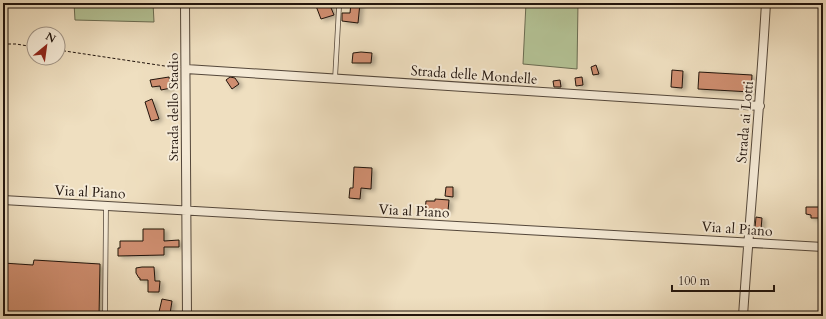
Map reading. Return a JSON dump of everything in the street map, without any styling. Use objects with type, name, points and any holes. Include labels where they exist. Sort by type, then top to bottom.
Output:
[{"type":"street","name":"Strada dello Stadio","points":[[185,3],[187,316]]},
{"type":"street","name":"Strada ai Lotti","points":[[743,316],[760,106],[766,3]]},
{"type":"street","name":"Strada delle Mondelle","points":[[186,69],[760,106]]},
{"type":"street","name":"Via al Piano","points":[[3,200],[823,247]]},
{"type":"lane","points":[[335,79],[339,7]]},
{"type":"lane","points":[[105,316],[106,206]]},
{"type":"path","points":[[3,44],[26,46]]},
{"type":"path","points":[[66,51],[186,69]]},
{"type":"green space","points":[[74,3],[153,3],[154,22],[75,20]]},
{"type":"green space","points":[[526,3],[578,3],[577,69],[523,64]]},
{"type":"building","points":[[329,3],[334,15],[321,19],[316,6]]},
{"type":"building","points":[[351,3],[360,3],[358,23],[342,21],[342,13],[350,13]]},
{"type":"building","points":[[353,53],[372,53],[371,63],[352,63]]},
{"type":"building","points":[[596,65],[599,74],[593,75],[591,67]]},
{"type":"building","points":[[672,70],[683,71],[682,88],[671,87]]},
{"type":"building","points":[[699,72],[752,75],[751,92],[698,89]]},
{"type":"building","points":[[169,77],[171,88],[161,90],[160,86],[152,87],[150,80]]},
{"type":"building","points":[[230,77],[235,78],[239,84],[232,89],[226,80]]},
{"type":"building","points":[[582,77],[583,85],[576,86],[575,78]]},
{"type":"building","points":[[560,80],[561,87],[554,87],[553,81]]},
{"type":"building","points":[[152,99],[159,119],[151,121],[145,102]]},
{"type":"building","points":[[354,167],[372,168],[371,189],[361,188],[360,199],[349,198],[350,188],[353,188]]},
{"type":"building","points":[[446,187],[453,187],[453,197],[445,196]]},
{"type":"building","points":[[435,199],[449,200],[448,211],[435,210],[434,213],[425,212],[426,201],[435,201]]},
{"type":"building","points":[[806,207],[821,207],[819,218],[811,218],[811,215],[806,214]]},
{"type":"building","points":[[756,217],[762,218],[761,229],[755,228]]},
{"type":"building","points":[[143,229],[164,229],[164,241],[179,240],[179,247],[164,247],[164,255],[118,256],[120,241],[143,241]]},
{"type":"building","points":[[34,260],[100,264],[99,316],[23,314],[23,316],[3,315],[3,263],[33,265]]},
{"type":"building","points":[[154,267],[155,281],[160,281],[159,292],[148,292],[148,280],[140,280],[136,273],[136,268]]},
{"type":"building","points":[[162,299],[172,301],[170,314],[159,312]]}]
